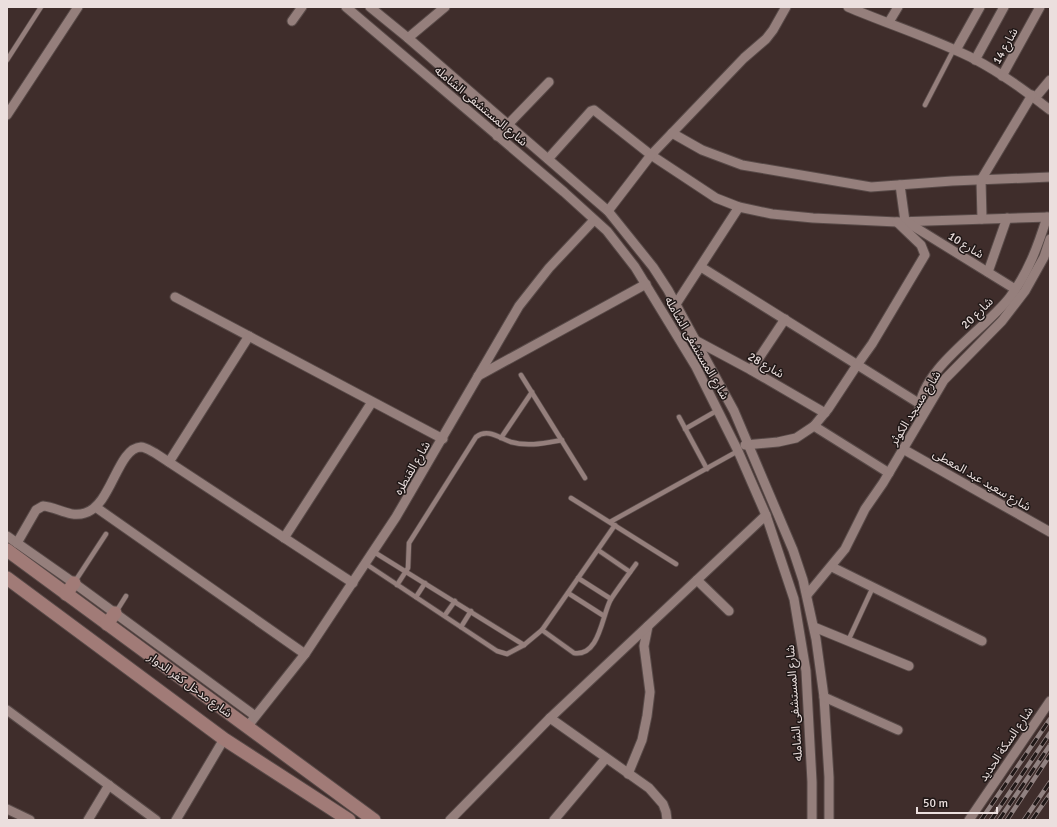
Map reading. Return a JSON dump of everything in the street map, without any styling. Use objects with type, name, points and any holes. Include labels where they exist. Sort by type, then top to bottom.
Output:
[{"type":"main road","name":"شارع مدخل كفر الدوار","points":[[12,547],[66,594],[374,820]]},
{"type":"main road","name":"شارع مدخل كفر الدوار","points":[[7,578],[224,739],[349,820]]},
{"type":"main road","points":[[66,594],[74,582]]},
{"type":"main road","points":[[107,624],[115,613]]},
{"type":"street","points":[[7,115],[78,7]]},
{"type":"street","points":[[292,22],[302,7]]},
{"type":"street","name":"شارع المستشفى الشامله","points":[[346,7],[594,220],[625,253],[646,284],[689,355],[719,410],[737,448],[766,515],[793,593],[806,671],[812,782],[812,820]]},
{"type":"street","name":"شارع المستشفى الشامله","points":[[370,7],[608,211],[654,267],[676,304],[734,411],[750,444],[793,550],[807,595],[814,626],[824,697],[829,777],[829,820]]},
{"type":"street","points":[[408,38],[445,7]]},
{"type":"street","points":[[608,211],[651,155],[744,58],[766,39],[786,7]]},
{"type":"street","points":[[889,22],[898,7]]},
{"type":"street","points":[[955,50],[980,7]]},
{"type":"street","points":[[976,60],[1004,7]]},
{"type":"street","name":"شارع 14","points":[[1002,76],[1040,7]]},
{"type":"street","points":[[852,8],[889,22],[976,60],[1034,97],[1050,110]]},
{"type":"street","points":[[982,219],[981,180],[1034,97],[1050,80]]},
{"type":"street","points":[[497,136],[549,82]]},
{"type":"street","points":[[548,159],[591,111],[594,110],[651,155],[716,198],[739,207],[772,214],[813,218],[901,221],[1049,217]]},
{"type":"street","points":[[672,133],[702,150],[742,165],[871,187],[1050,177]]},
{"type":"street","points":[[737,448],[750,444],[778,442],[796,438],[814,426],[825,413],[872,344],[925,255],[921,246],[901,221],[900,185]]},
{"type":"street","points":[[676,304],[739,207]]},
{"type":"street","name":"شارع 20","points":[[920,421],[920,404],[926,388],[940,367],[960,346],[990,319],[1015,289],[1036,253],[1049,217]]},
{"type":"street","points":[[988,272],[1007,218]]},
{"type":"street","name":"شارع القنطره","points":[[247,727],[254,715],[305,654],[354,583],[443,439],[508,323],[533,286],[594,220]]},
{"type":"street","name":"شارع 10","points":[[901,221],[1015,289]]},
{"type":"street","name":"شارع مسجد الكوثر","points":[[807,595],[832,567],[845,549],[865,509],[889,473],[944,380],[990,335],[1014,306],[1038,269],[1050,239]]},
{"type":"street","points":[[701,267],[920,404]]},
{"type":"street","points":[[478,376],[646,284]]},
{"type":"street","points":[[175,298],[443,439]]},
{"type":"street","points":[[751,370],[785,320]]},
{"type":"street","points":[[169,462],[249,336]]},
{"type":"street","name":"شارع 28","points":[[695,340],[751,370],[825,413]]},
{"type":"street","points":[[284,538],[372,402]]},
{"type":"street","points":[[814,426],[889,473]]},
{"type":"street","points":[[12,547],[36,510],[43,506],[75,515],[85,513],[96,508],[108,491],[118,468],[132,450],[141,447],[169,462],[354,583]]},
{"type":"street","name":"شارع سعيد عبد المعطى","points":[[903,449],[1050,532]]},
{"type":"street","points":[[96,508],[305,654]]},
{"type":"street","points":[[450,820],[550,718],[766,515]]},
{"type":"street","points":[[7,536],[12,547],[74,582],[254,715]]},
{"type":"street","points":[[832,567],[982,641]]},
{"type":"street","points":[[697,580],[729,611]]},
{"type":"street","points":[[628,774],[642,740],[647,716],[650,692],[644,652],[648,626]]},
{"type":"street","points":[[814,626],[909,666]]},
{"type":"street","points":[[824,697],[898,730]]},
{"type":"street","name":"شارع السكة الحديد","points":[[969,820],[1050,701]]},
{"type":"street","points":[[7,710],[156,820]]},
{"type":"street","points":[[550,718],[649,788],[658,797],[666,812],[667,820]]},
{"type":"street","points":[[176,820],[224,739]]},
{"type":"street","points":[[554,820],[606,758]]},
{"type":"street","points":[[88,820],[109,785]]},
{"type":"street","points":[[7,810],[30,820]]},
{"type":"lane","points":[[7,60],[41,7]]},
{"type":"lane","points":[[925,105],[955,50]]},
{"type":"lane","points":[[521,375],[585,478]]},
{"type":"lane","points":[[501,438],[532,392]]},
{"type":"lane","points":[[685,429],[719,410]]},
{"type":"lane","points":[[679,418],[707,468]]},
{"type":"lane","points":[[398,585],[407,572],[409,563],[409,544],[476,437],[484,433],[489,433],[514,442],[530,445],[562,440]]},
{"type":"lane","points":[[610,522],[707,468],[737,448]]},
{"type":"lane","points":[[571,498],[676,564]]},
{"type":"lane","points":[[366,564],[445,615],[497,651],[507,654],[524,645],[542,630],[615,525]]},
{"type":"lane","points":[[74,582],[106,534]]},
{"type":"lane","points":[[598,550],[630,572]]},
{"type":"lane","points":[[374,552],[524,645]]},
{"type":"lane","points":[[542,630],[572,652],[578,654],[589,648],[598,638],[604,616],[611,599],[636,564]]},
{"type":"lane","points":[[578,578],[611,599]]},
{"type":"lane","points":[[416,597],[425,583]]},
{"type":"lane","points":[[848,641],[873,588]]},
{"type":"lane","points":[[568,594],[604,616]]},
{"type":"lane","points":[[115,613],[126,596]]},
{"type":"lane","points":[[445,615],[455,601]]},
{"type":"lane","points":[[461,627],[471,611]]},
{"type":"railway","points":[[981,820],[1050,719]]},
{"type":"railway","points":[[991,820],[1050,733]]},
{"type":"railway","points":[[999,820],[1050,745]]},
{"type":"railway","points":[[1007,820],[1050,755]]},
{"type":"railway","points":[[1024,820],[1050,782]]},
{"type":"railway","points":[[1032,820],[1050,794]]}]
